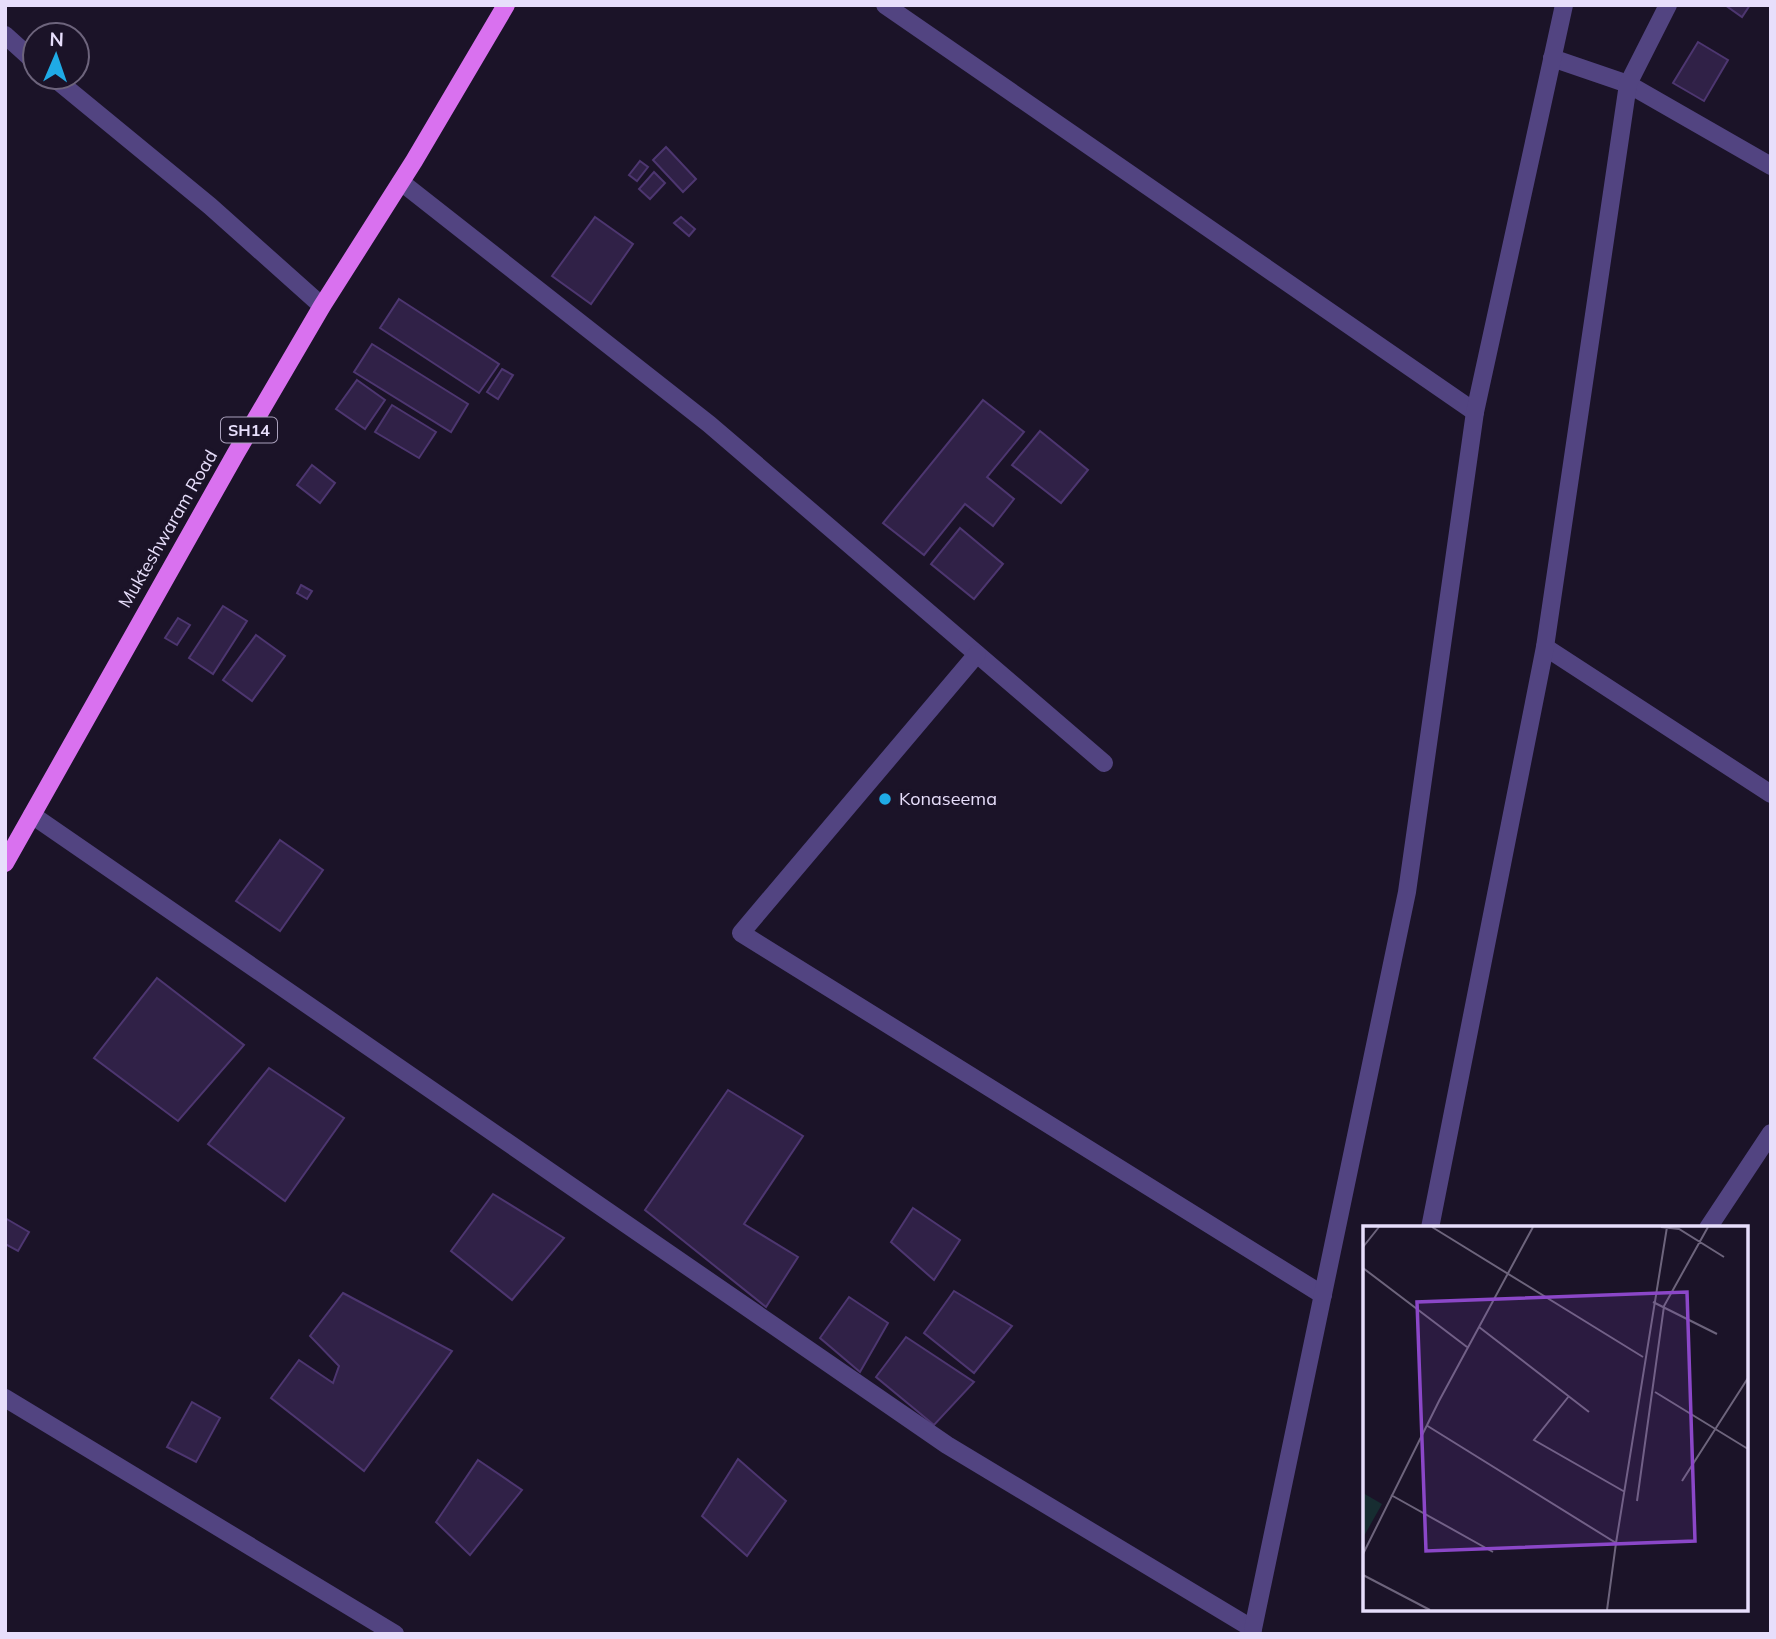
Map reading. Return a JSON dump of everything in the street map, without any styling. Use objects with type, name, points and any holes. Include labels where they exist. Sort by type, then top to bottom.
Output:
[{"type":"main road","name":"Mukteshwaram Road","points":[[5,863],[229,465],[322,306],[401,183],[506,5]]},
{"type":"street","points":[[885,5],[1475,412]]},
{"type":"street","points":[[32,815],[947,1445],[1252,1631],[1407,892],[1475,412],[1564,5]]},
{"type":"street","points":[[1430,1226],[1545,646],[1628,84],[1668,5]]},
{"type":"street","points":[[5,35],[21,49]]},
{"type":"street","points":[[1552,58],[1628,84],[1771,166]]},
{"type":"street","points":[[69,91],[210,206],[322,306]]},
{"type":"street","points":[[401,183],[709,424],[1104,763]]},
{"type":"street","points":[[1545,646],[1771,794]]},
{"type":"street","points":[[977,654],[741,933],[1323,1295]]},
{"type":"street","points":[[1709,1226],[1771,1133]]},
{"type":"street","points":[[5,1398],[395,1634]]},
{"type":"building","points":[[1725,5],[1750,5],[1742,17]]},
{"type":"building","points":[[1698,42],[1728,60],[1704,101],[1673,83]]},
{"type":"building","points":[[666,147],[696,179],[683,192],[653,160]]},
{"type":"building","points":[[640,161],[648,167],[637,181],[629,175]]},
{"type":"building","points":[[654,172],[665,183],[650,199],[639,189]]},
{"type":"building","points":[[595,217],[633,244],[591,304],[552,276]]},
{"type":"building","points":[[681,217],[695,229],[689,236],[674,223]]},
{"type":"building","points":[[399,299],[499,364],[479,393],[380,328]]},
{"type":"building","points":[[372,344],[468,404],[451,432],[354,372]]},
{"type":"building","points":[[502,369],[513,375],[498,399],[487,392]]},
{"type":"building","points":[[357,380],[385,400],[365,429],[336,409]]},
{"type":"building","points":[[983,400],[1024,432],[987,477],[1014,499],[993,526],[965,504],[924,555],[883,523]]},
{"type":"building","points":[[392,405],[436,432],[419,458],[375,432]]},
{"type":"building","points":[[1040,431],[1088,470],[1061,503],[1012,465]]},
{"type":"building","points":[[312,465],[335,483],[320,503],[297,485]]},
{"type":"building","points":[[960,528],[1003,564],[974,599],[931,564]]},
{"type":"building","points":[[301,585],[312,591],[307,599],[297,593]]},
{"type":"building","points":[[223,606],[247,621],[213,674],[189,658]]},
{"type":"building","points":[[178,618],[190,625],[177,645],[165,638]]},
{"type":"building","points":[[256,635],[285,656],[252,701],[223,680]]},
{"type":"building","points":[[280,840],[323,870],[280,931],[236,901]]},
{"type":"building","points":[[157,978],[244,1045],[178,1121],[94,1058]]},
{"type":"building","points":[[269,1068],[344,1118],[285,1201],[208,1144]]},
{"type":"building","points":[[728,1090],[803,1136],[744,1224],[798,1257],[766,1307],[645,1210]]},
{"type":"building","points":[[493,1194],[564,1238],[512,1300],[451,1251]]},
{"type":"building","points":[[913,1208],[960,1240],[934,1280],[891,1242]]},
{"type":"building","points":[[5,1218],[29,1232],[18,1251],[5,1244]]},
{"type":"building","points":[[954,1291],[1012,1326],[974,1373],[924,1333]]},
{"type":"building","points":[[343,1293],[452,1351],[364,1471],[271,1398],[299,1360],[333,1383],[339,1366],[310,1336]]},
{"type":"building","points":[[849,1297],[888,1323],[860,1372],[820,1338]]},
{"type":"building","points":[[906,1337],[974,1382],[934,1425],[876,1377]]},
{"type":"building","points":[[192,1402],[220,1418],[196,1462],[167,1447]]},
{"type":"building","points":[[738,1459],[786,1501],[747,1556],[702,1516]]},
{"type":"building","points":[[478,1460],[522,1490],[470,1555],[436,1522]]},
{"type":"place","name":"Konaseema","points":[[885,799]]}]
